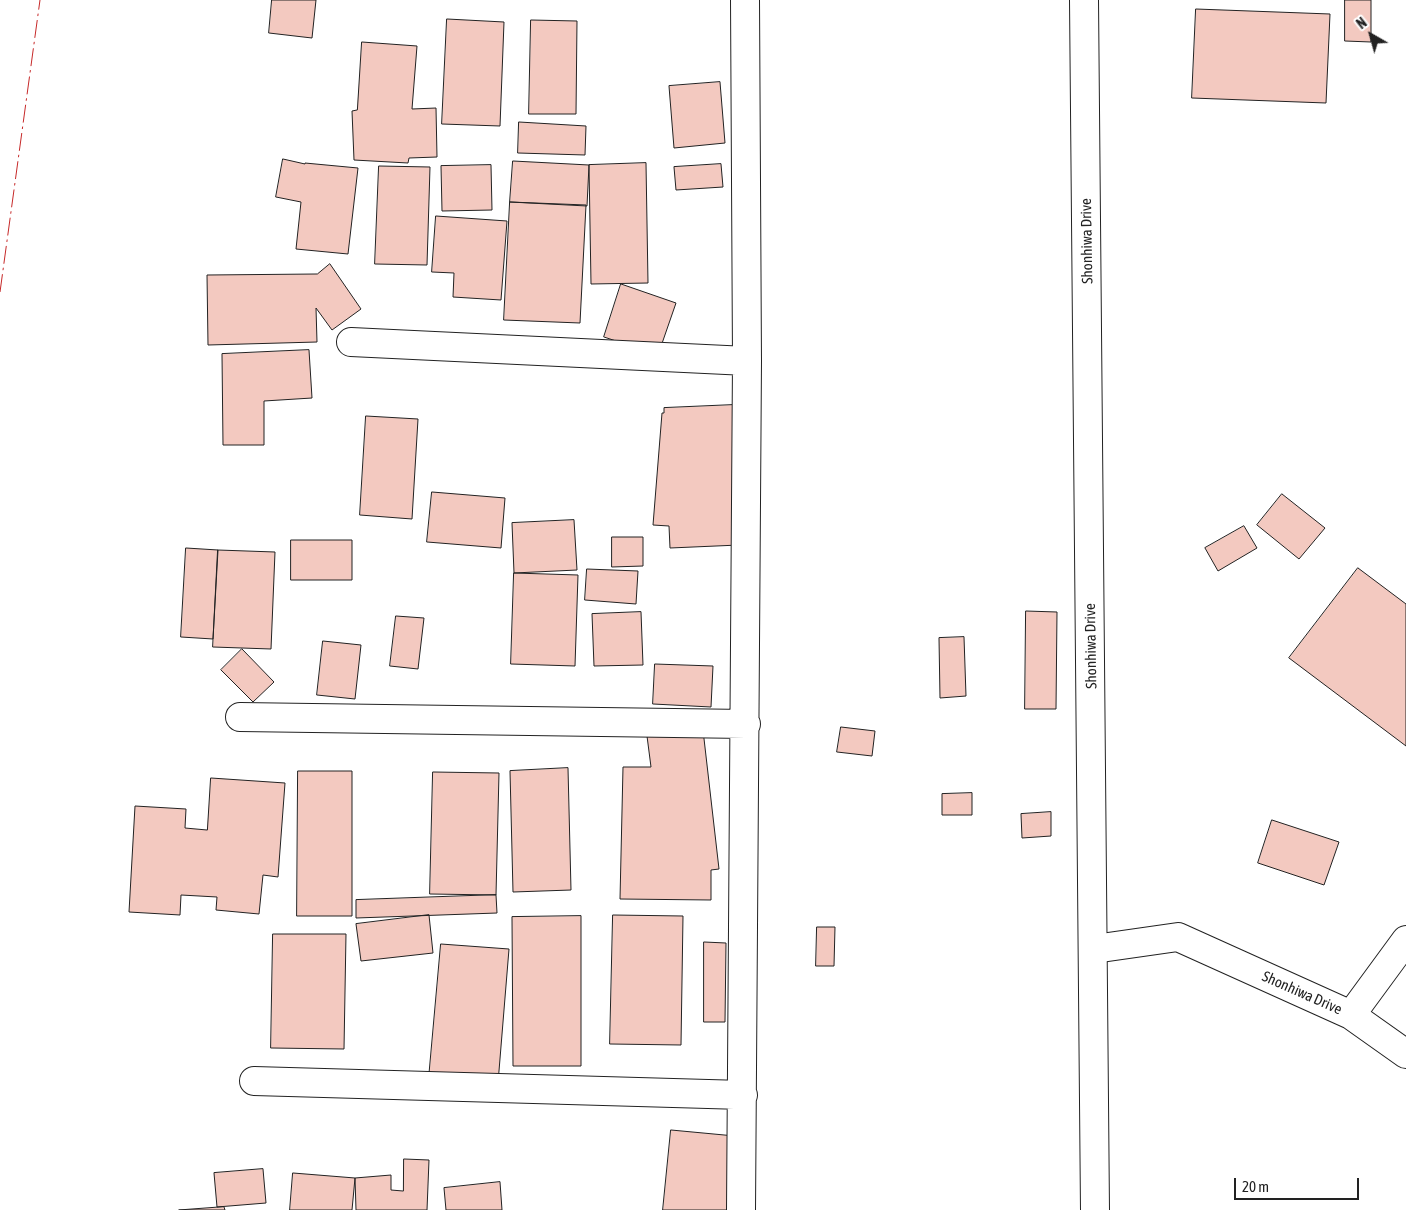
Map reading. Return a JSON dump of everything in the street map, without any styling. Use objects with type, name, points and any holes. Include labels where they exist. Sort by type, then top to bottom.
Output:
[{"type":"street","points":[[741,1210],[746,724],[747,361],[744,0]]},
{"type":"street","name":"Shonhiwa Drive","points":[[1084,0],[1094,949],[1178,937],[1351,1015],[1406,1054]]},
{"type":"street","points":[[350,342],[747,361]]},
{"type":"street","points":[[240,718],[746,724]]},
{"type":"street","points":[[1351,1015],[1406,940]]},
{"type":"street","points":[[1094,949],[1095,1210]]},
{"type":"street","points":[[254,1081],[743,1096]]},
{"type":"building","points":[[272,0],[316,0],[312,38],[269,33]]},
{"type":"building","points":[[1345,0],[1371,0],[1371,42],[1345,41]]},
{"type":"building","points":[[1196,9],[1330,14],[1326,103],[1192,98]]},
{"type":"building","points":[[447,19],[504,22],[500,126],[442,124]]},
{"type":"building","points":[[531,20],[577,21],[576,114],[529,114]]},
{"type":"building","points":[[362,42],[417,46],[412,109],[436,108],[437,157],[409,158],[408,163],[354,160],[352,111],[357,110]]},
{"type":"building","points":[[720,82],[725,143],[674,148],[669,86]]},
{"type":"building","points":[[519,122],[586,126],[585,155],[518,153]]},
{"type":"building","points":[[283,159],[305,164],[358,168],[348,254],[296,249],[301,202],[276,197]]},
{"type":"building","points":[[513,161],[589,165],[587,206],[510,202]]},
{"type":"building","points":[[646,163],[648,283],[591,284],[589,165]]},
{"type":"building","points":[[721,164],[723,187],[676,190],[674,167]]},
{"type":"building","points":[[491,165],[492,210],[442,211],[441,166]]},
{"type":"building","points":[[379,166],[430,167],[427,265],[375,264]]},
{"type":"building","points":[[510,202],[586,205],[580,323],[504,320]]},
{"type":"building","points":[[436,216],[507,221],[501,300],[453,297],[454,273],[432,272]]},
{"type":"building","points":[[330,264],[361,309],[332,330],[316,308],[317,342],[208,345],[207,275],[317,274]]},
{"type":"building","points":[[621,284],[676,303],[658,355],[604,337]]},
{"type":"building","points":[[309,350],[312,398],[264,401],[264,445],[223,445],[222,354]]},
{"type":"building","points":[[733,405],[739,545],[670,548],[669,526],[653,525],[662,413],[664,413],[664,408]]},
{"type":"building","points":[[366,416],[418,419],[412,519],[360,515]]},
{"type":"building","points":[[432,492],[505,498],[501,548],[427,542]]},
{"type":"building","points":[[1282,494],[1325,528],[1299,559],[1257,525]]},
{"type":"building","points":[[574,520],[577,570],[514,573],[512,523]]},
{"type":"building","points":[[1244,526],[1257,548],[1218,571],[1205,548]]},
{"type":"building","points":[[612,537],[643,537],[643,566],[612,567]]},
{"type":"building","points":[[291,540],[352,540],[352,580],[291,580]]},
{"type":"building","points":[[186,548],[218,550],[213,639],[181,637]]},
{"type":"building","points":[[218,550],[275,552],[271,649],[213,647]]},
{"type":"building","points":[[1358,568],[1406,604],[1406,746],[1289,658]]},
{"type":"building","points":[[587,569],[638,571],[636,604],[585,600]]},
{"type":"building","points":[[514,573],[578,575],[575,666],[511,664]]},
{"type":"building","points":[[1026,611],[1057,612],[1056,709],[1025,709]]},
{"type":"building","points":[[641,612],[643,665],[594,666],[592,614]]},
{"type":"building","points":[[396,616],[424,618],[418,669],[390,666]]},
{"type":"building","points":[[964,637],[966,696],[940,698],[939,638]]},
{"type":"building","points":[[323,641],[361,645],[355,699],[317,695]]},
{"type":"building","points":[[242,649],[274,682],[253,702],[221,670]]},
{"type":"building","points":[[655,664],[713,666],[711,707],[653,704]]},
{"type":"building","points":[[841,727],[875,731],[872,756],[837,752]]},
{"type":"building","points":[[703,730],[719,869],[711,870],[711,900],[620,899],[623,767],[651,767],[647,736]]},
{"type":"building","points":[[568,768],[571,890],[513,892],[510,771]]},
{"type":"building","points":[[298,771],[352,771],[352,916],[297,916]]},
{"type":"building","points":[[433,772],[499,773],[496,895],[430,894]]},
{"type":"building","points":[[211,778],[285,783],[278,877],[263,875],[259,914],[216,910],[217,897],[181,895],[180,915],[129,912],[135,806],[186,809],[185,828],[207,830]]},
{"type":"building","points":[[972,793],[972,815],[942,815],[942,794]]},
{"type":"building","points":[[1051,812],[1051,836],[1022,838],[1021,814]]},
{"type":"building","points":[[1272,820],[1339,842],[1324,885],[1258,863]]},
{"type":"building","points":[[496,895],[497,913],[356,918],[356,900]]},
{"type":"building","points":[[429,915],[433,953],[361,961],[356,924]]},
{"type":"building","points":[[613,915],[683,916],[681,1045],[610,1044]]},
{"type":"building","points":[[581,916],[581,1066],[513,1066],[512,917]]},
{"type":"building","points":[[817,927],[835,927],[834,966],[816,966]]},
{"type":"building","points":[[273,934],[346,934],[344,1049],[271,1048]]},
{"type":"building","points":[[704,942],[726,943],[725,1022],[704,1022]]},
{"type":"building","points":[[441,944],[509,949],[498,1083],[429,1078]]},
{"type":"building","points":[[671,1130],[735,1136],[727,1210],[663,1210]]},
{"type":"building","points":[[404,1159],[429,1160],[427,1210],[356,1210],[355,1178],[391,1175],[391,1190],[403,1191]]},
{"type":"building","points":[[263,1169],[266,1203],[217,1207],[214,1173]]},
{"type":"building","points":[[293,1173],[355,1178],[352,1210],[290,1210]]},
{"type":"building","points":[[500,1182],[502,1210],[446,1210],[444,1188]]},
{"type":"building","points":[[224,1207],[225,1210],[179,1210]]},
{"type":"power","points":[[0,292],[40,0]]}]
